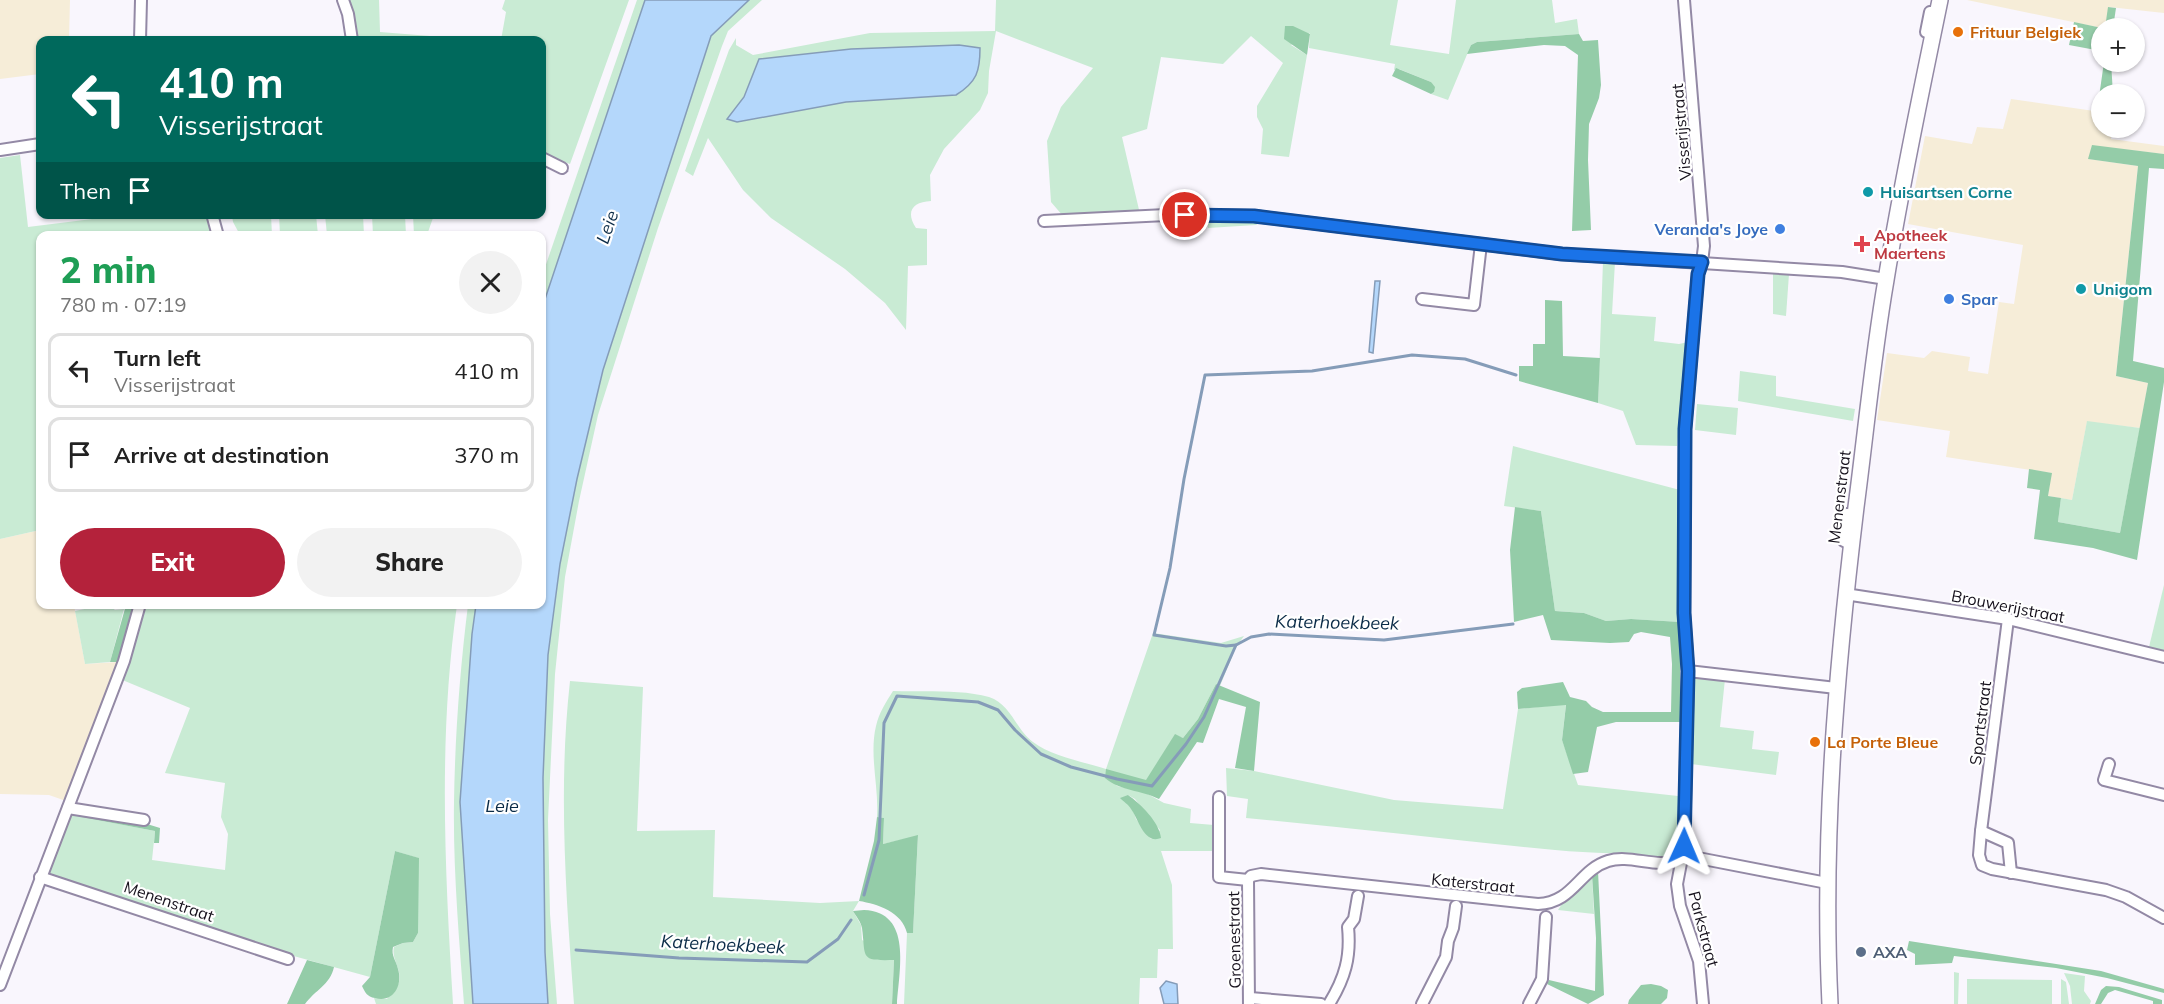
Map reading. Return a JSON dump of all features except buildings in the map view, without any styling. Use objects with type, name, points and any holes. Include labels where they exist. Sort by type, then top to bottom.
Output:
[{"type":"main road","name":"Menenstraat","points":[[1830,1004],[1827,883],[1836,688],[1845,594],[1886,279],[1940,0]]},
{"type":"street","points":[[140,36],[141,0]]},
{"type":"street","points":[[343,0],[351,36]]},
{"type":"street","name":"Visserijstraat","points":[[1684,0],[1704,226],[1702,262]]},
{"type":"street","points":[[0,150],[36,145]]},
{"type":"street","points":[[546,160],[562,168]]},
{"type":"street","points":[[1044,221],[1166,215],[1254,216],[1562,254],[1842,272],[1886,279]]},
{"type":"street","points":[[1422,299],[1474,305],[1481,244]]},
{"type":"street","points":[[1684,846],[1688,671],[1684,590],[1685,429],[1698,274],[1702,262]]},
{"type":"street","name":"Brouwerijstraat","points":[[1845,594],[2008,619],[2164,657]]},
{"type":"street","points":[[0,985],[124,660],[139,609]]},
{"type":"street","name":"Sportstraat","points":[[2008,619],[1981,831],[1979,855],[1982,865],[1992,870],[2106,890],[2126,897],[2164,918]]},
{"type":"street","points":[[1688,671],[1836,688]]},
{"type":"street","points":[[2109,764],[2104,780],[2162,795],[2164,782]]},
{"type":"street","name":"Katerstraat","points":[[1219,797],[1219,877],[1250,878],[1261,874],[1547,904],[1563,897],[1594,869],[1610,861],[1627,859],[1671,863],[1679,861]]},
{"type":"street","points":[[68,808],[144,820]]},
{"type":"street","points":[[1981,831],[2008,843],[2011,873]]},
{"type":"street","points":[[1684,846],[1692,849],[1693,857],[1690,862],[1679,861],[1677,850],[1684,846]]},
{"type":"street","points":[[1693,857],[1827,883]]},
{"type":"street","name":"Parkstraat","points":[[1679,861],[1677,884],[1680,906],[1699,961],[1703,1004]]},
{"type":"street","name":"Menenstraat","points":[[40,877],[288,959]]},
{"type":"street","name":"Groenestraat","points":[[1250,878],[1250,1001]]},
{"type":"street","points":[[1329,1004],[1345,972],[1348,927],[1354,919],[1358,896]]},
{"type":"street","points":[[1422,1004],[1446,957],[1448,941],[1454,928],[1456,906]]},
{"type":"street","points":[[1529,1004],[1542,979],[1546,917]]},
{"type":"street","points":[[1250,1001],[1321,1004]]},
{"type":"shaded area","points":[[0,0],[70,0],[69,36],[36,36],[36,74],[0,79]]},
{"type":"shaded area","points":[[1967,0],[2164,0],[2164,13],[2109,7],[2107,18],[2091,18],[2091,26]]},
{"type":"shaded area","points":[[2011,99],[2091,111],[2091,138],[2111,138],[2164,146],[2164,154],[2092,146],[2089,159],[2138,166],[2116,376],[2148,383],[2140,428],[2087,422],[2072,500],[2048,496],[2051,473],[1946,457],[1950,431],[1877,420],[1887,353],[1924,358],[1932,351],[1970,357],[1968,371],[1988,374],[1999,302],[2014,304],[2023,245],[1908,224],[1925,136],[1972,144],[1977,127],[2003,129]]},
{"type":"shaded area","points":[[36,531],[36,609],[75,609],[85,664],[118,662],[66,801],[49,795],[0,794],[0,539]]},
{"type":"green space","points":[[347,0],[379,0],[380,32],[430,36],[354,36]]},
{"type":"green space","points":[[505,0],[629,0],[570,164],[546,155],[546,36],[502,36],[506,12],[502,9]]},
{"type":"green space","points":[[637,0],[645,0],[546,296],[546,264]]},
{"type":"green space","points":[[749,0],[762,0],[728,31],[722,46],[658,228],[598,415],[579,501],[565,577],[555,674],[548,820],[550,914],[557,1004],[548,1004],[545,952],[543,778],[548,655],[560,564],[577,479],[603,370],[711,36]]},
{"type":"green space","points":[[996,0],[1398,0],[1390,45],[1449,54],[1456,0],[1552,0],[1555,23],[1577,19],[1579,34],[1477,42],[1471,45],[1448,100],[1431,94],[1434,92],[1431,82],[1399,69],[1394,70],[1395,64],[1309,48],[1310,33],[1291,45],[1307,55],[1289,157],[1261,154],[1263,129],[1257,117],[1257,106],[1283,63],[1251,36],[1223,64],[1161,57],[1147,129],[1122,137],[1140,214],[1063,216],[1051,202],[1047,141],[1061,107],[1093,68],[996,31],[989,71],[988,93],[980,110],[944,149],[930,175],[931,201],[920,203],[911,212],[916,228],[927,229],[927,265],[908,266],[906,330],[885,303],[845,269],[771,218],[743,190],[708,138],[693,176],[685,171],[729,50],[736,38],[736,45],[753,55],[870,33],[995,31]],"holes":[[[959,45],[980,48],[956,95],[846,102],[727,119],[744,97],[759,59],[851,49]]]},
{"type":"green space","points":[[2108,7],[2116,8],[2114,18],[2106,18]]},
{"type":"green space","points":[[2074,22],[2091,26],[2091,49],[2069,45]]},
{"type":"green space","points":[[1285,26],[1293,26],[1310,34],[1307,55],[1284,39]]},
{"type":"green space","points":[[1579,34],[1583,41],[1598,40],[1601,85],[1599,98],[1589,124],[1591,230],[1572,231],[1578,55],[1565,46],[1544,45],[1467,54],[1471,45],[1477,42]]},
{"type":"green space","points":[[1396,68],[1431,82],[1435,87],[1434,92],[1431,94],[1392,76]]},
{"type":"green space","points":[[2103,72],[2112,72],[2112,84],[2101,84]]},
{"type":"green space","points":[[2092,145],[2164,154],[2164,169],[2149,168],[2133,361],[2164,368],[2164,382],[2137,560],[2093,548],[2034,539],[2040,490],[2027,488],[2029,469],[2052,473],[2048,496],[2061,498],[2058,522],[2120,533],[2148,383],[2116,376],[2138,166],[2088,159]]},
{"type":"green space","points":[[20,155],[28,227],[92,219],[207,219],[212,231],[36,231],[36,531],[0,539],[0,158]]},
{"type":"green space","points":[[1207,218],[1262,221],[1256,225],[1208,228]]},
{"type":"green space","points":[[233,219],[271,219],[272,231],[238,231]]},
{"type":"green space","points":[[279,219],[316,219],[318,231],[280,231]]},
{"type":"green space","points":[[325,219],[363,219],[364,231],[327,231]]},
{"type":"green space","points":[[372,219],[405,219],[406,231],[373,231]]},
{"type":"green space","points":[[413,219],[433,219],[428,231],[414,231]]},
{"type":"green space","points":[[1603,261],[1615,262],[1612,314],[1656,317],[1654,341],[1679,344],[1688,342],[1677,446],[1636,445],[1623,411],[1598,403]]},
{"type":"green space","points":[[1773,273],[1789,274],[1786,316],[1773,314]]},
{"type":"green space","points":[[1545,300],[1562,301],[1563,356],[1600,358],[1598,403],[1519,381],[1519,366],[1533,366],[1533,344],[1545,344]]},
{"type":"green space","points":[[1740,371],[1776,376],[1776,396],[1855,409],[1853,421],[1738,401]]},
{"type":"green space","points":[[1697,404],[1738,408],[1736,435],[1695,430]]},
{"type":"green space","points":[[2087,421],[2140,428],[2120,533],[2058,522],[2061,498],[2072,500]]},
{"type":"green space","points":[[1513,446],[1680,490],[1680,622],[1631,619],[1606,621],[1584,613],[1555,611],[1541,511],[1504,506]]},
{"type":"green space","points":[[1515,507],[1541,511],[1555,611],[1584,613],[1606,621],[1631,619],[1680,622],[1680,722],[1616,722],[1597,727],[1588,772],[1573,774],[1562,740],[1566,705],[1518,709],[1517,692],[1522,688],[1563,682],[1570,697],[1586,701],[1603,712],[1671,712],[1670,637],[1641,632],[1634,634],[1629,642],[1551,640],[1543,615],[1514,622],[1510,550]]},
{"type":"green space","points":[[2164,585],[2164,651],[2149,647]]},
{"type":"green space","points":[[124,609],[110,662],[85,664],[75,611]]},
{"type":"green space","points":[[125,609],[135,609],[118,662],[110,662]]},
{"type":"green space","points":[[143,609],[457,609],[447,705],[445,755],[446,854],[453,1004],[376,1004],[374,998],[387,999],[399,982],[394,947],[413,942],[418,933],[418,858],[395,851],[370,977],[290,955],[49,875],[47,872],[69,817],[78,813],[81,817],[155,831],[152,860],[225,870],[228,834],[221,817],[225,783],[165,773],[190,708],[120,679]]},
{"type":"green space","points":[[468,609],[475,609],[472,634],[473,1004],[464,1004],[457,903],[454,827],[460,678]]},
{"type":"green space","points":[[1153,633],[1221,643],[1244,636],[1236,647],[1220,686],[1216,684],[1198,719],[1183,738],[1175,735],[1146,781],[1106,770],[1117,786],[1144,792],[1164,803],[1191,809],[1190,823],[1214,825],[1214,851],[1161,851],[1172,885],[1173,949],[1158,949],[1157,978],[1140,978],[1139,1004],[904,1004],[907,933],[913,932],[918,836],[883,844],[884,818],[877,817],[873,748],[877,721],[893,691],[954,692],[989,697],[1003,705],[1027,737],[1040,747],[1058,755],[1106,769]],"holes":[[[1128,795],[1135,799],[1160,830],[1151,839],[1136,819]]]},
{"type":"green space","points":[[1695,676],[1725,679],[1720,727],[1754,731],[1752,749],[1779,752],[1776,775],[1691,764]]},
{"type":"green space","points":[[570,681],[643,687],[637,831],[715,830],[713,897],[820,903],[859,901],[853,911],[861,925],[862,940],[894,959],[892,1004],[574,1004],[564,843],[564,762]]},
{"type":"green space","points":[[1216,684],[1260,702],[1254,771],[1235,768],[1246,707],[1219,699],[1203,743],[1197,742],[1159,799],[1117,786],[1105,778],[1106,769],[1146,780],[1175,734],[1183,738],[1198,719]]},
{"type":"green space","points":[[1566,704],[1562,740],[1578,785],[1678,796],[1679,837],[1677,845],[1667,848],[1665,858],[1555,850],[1246,818],[1248,799],[1227,796],[1226,768],[1254,771],[1394,800],[1503,809],[1518,709]]},
{"type":"green space","points":[[1128,795],[1153,820],[1161,838],[1150,838],[1142,830],[1130,808],[1120,798]]},
{"type":"green space","points":[[78,813],[160,828],[159,843],[154,843],[155,831],[81,817]]},
{"type":"green space","points":[[877,817],[884,818],[883,844],[918,835],[913,933],[907,933],[895,914],[874,904],[859,901],[874,841]]},
{"type":"green space","points":[[395,851],[419,858],[418,933],[413,942],[393,947],[399,975],[398,987],[392,996],[381,999],[368,995],[362,986],[370,977]]},
{"type":"green space","points":[[1598,871],[1604,995],[1588,1004],[1547,984],[1549,980],[1595,991],[1596,938],[1592,875]]},
{"type":"green space","points":[[1592,875],[1594,914],[1558,910],[1564,901]]},
{"type":"green space","points":[[864,910],[880,913],[890,921],[897,932],[900,960],[897,1004],[892,1004],[894,960],[875,960],[866,956],[860,921],[853,911]]},
{"type":"green space","points":[[1909,941],[2101,971],[2164,989],[2164,993],[2056,968],[1954,956],[1952,963],[1915,965],[1915,954],[1907,950]]},
{"type":"green space","points":[[307,960],[334,967],[332,973],[326,983],[305,1004],[287,1004]]},
{"type":"green space","points":[[1954,972],[1959,973],[1958,1004],[1954,1004]]},
{"type":"green space","points":[[2064,973],[2085,976],[2084,991],[2091,1001],[2090,1004],[2072,1004],[2070,986]]},
{"type":"green space","points":[[1967,979],[2052,980],[2052,1004],[1967,1004]]},
{"type":"green space","points":[[2061,979],[2066,982],[2069,1004],[2061,1004]]},
{"type":"green space","points":[[1651,984],[1668,990],[1667,998],[1661,1004],[1628,1004],[1641,985]]},
{"type":"green space","points":[[2106,986],[2119,987],[2162,1000],[2162,1004],[2153,1004],[2153,1001],[2115,990],[2108,993],[2101,1004],[2095,1004],[2101,990]]},
{"type":"water","name":"Leie","points":[[645,0],[749,0],[711,36],[603,370],[577,479],[560,564],[548,655],[543,778],[545,952],[548,1004],[473,1004],[460,802],[472,634],[475,609],[546,609],[546,296]]},
{"type":"water","points":[[959,45],[980,48],[980,56],[978,70],[973,80],[956,95],[846,102],[737,122],[727,119],[744,97],[759,59],[851,49]]},
{"type":"water","points":[[1375,281],[1380,281],[1373,353],[1369,352]]},
{"type":"water","points":[[1166,981],[1177,984],[1178,1004],[1164,1004],[1160,988]]},
{"type":"waterway","points":[[1236,645],[1226,646],[1154,635],[1170,568],[1184,479],[1205,375],[1312,371],[1412,355],[1465,359],[1516,375]]},
{"type":"waterway","name":"Katerhoekbeek","points":[[864,895],[879,840],[884,723],[897,696],[978,702],[998,710],[1015,730],[1041,754],[1071,767],[1152,786],[1186,744],[1204,717],[1236,645],[1251,637],[1269,634],[1384,640],[1513,624]]},
{"type":"waterway","name":"Katerhoekbeek","points":[[576,950],[679,958],[807,962],[838,939],[851,920]]},
{"type":"place","name":"Frituur Belgiek","points":[[1958,32]]},
{"type":"place","name":"Huisartsen Corne","points":[[1868,192]]},
{"type":"place","name":"Veranda's Joye","points":[[1780,229]]},
{"type":"place","name":"Apotheek Maertens","points":[[1862,244]]},
{"type":"place","name":"Unigom","points":[[2081,289]]},
{"type":"place","name":"Spar","points":[[1949,299]]},
{"type":"place","name":"La Porte Bleue","points":[[1815,742]]},
{"type":"place","name":"AXA","points":[[1861,952]]},
{"type":"route","points":[[1185,215],[1254,216],[1521,250],[1702,262],[1698,274],[1685,429],[1684,613],[1688,671],[1684,846]]}]
